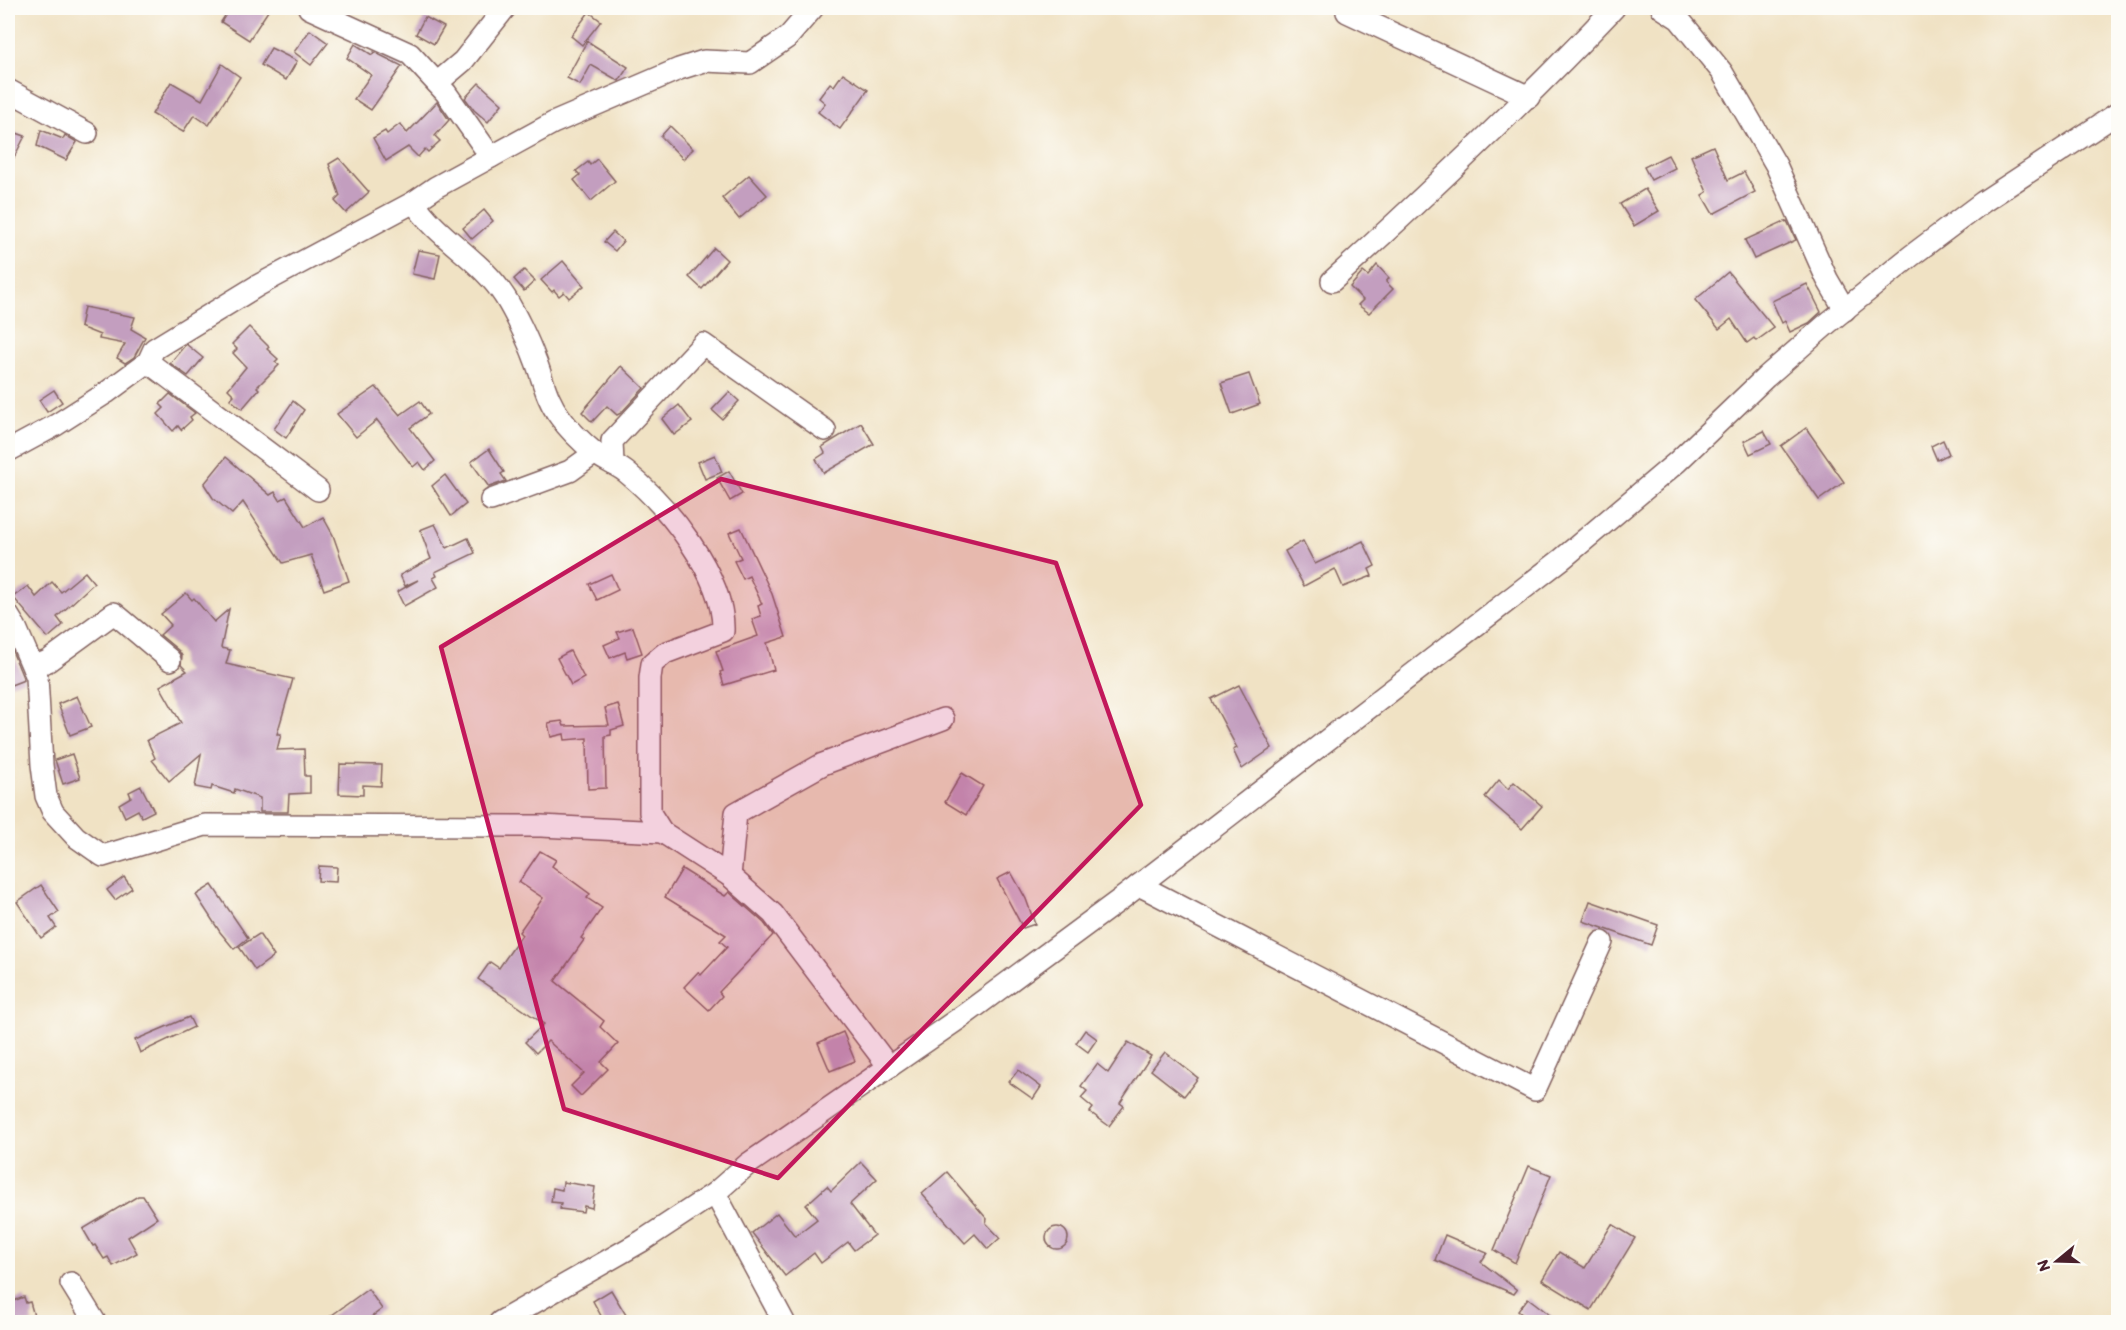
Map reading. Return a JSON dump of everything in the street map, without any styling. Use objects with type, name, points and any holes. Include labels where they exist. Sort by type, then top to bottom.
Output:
[{"type":"street","points":[[309,8],[341,14],[410,54],[437,83],[491,157]]},
{"type":"street","points":[[437,83],[463,62],[505,8]]},
{"type":"street","points":[[8,451],[56,425],[148,362],[154,349],[257,286],[414,202],[491,157],[553,123],[679,69],[704,61],[750,63],[788,37],[813,8]]},
{"type":"street","points":[[1332,281],[1453,171],[1529,97],[1614,8]]},
{"type":"street","points":[[1662,8],[1679,19],[1722,72],[1776,165],[1827,279],[1845,310]]},
{"type":"street","points":[[1347,12],[1529,97]]},
{"type":"street","points":[[8,90],[87,133]]},
{"type":"street","points":[[500,1323],[642,1241],[715,1193],[748,1164],[889,1067],[1139,885],[1562,559],[1677,462],[1766,377],[1845,310],[1983,202],[2118,114]]},
{"type":"street","points":[[414,202],[427,223],[490,278],[506,298],[534,358],[549,401],[561,419],[604,459],[626,472],[682,529],[696,551],[724,613],[723,631],[665,653],[652,664],[650,678],[650,813],[662,832],[730,876],[773,914],[889,1067]]},
{"type":"street","points":[[491,500],[604,459],[612,441],[703,344],[825,430]]},
{"type":"street","points":[[148,362],[318,490]]},
{"type":"street","points":[[33,667],[48,662],[114,613],[170,660]]},
{"type":"street","points":[[8,615],[38,677],[38,724],[46,796],[53,812],[76,837],[103,856],[205,825],[541,826],[662,832]]},
{"type":"street","points":[[730,876],[736,813],[823,764],[943,719]]},
{"type":"street","points":[[1139,885],[1535,1090],[1602,942]]},
{"type":"street","points":[[715,1193],[784,1323]]},
{"type":"street","points":[[70,1283],[96,1323]]},
{"type":"highlighted area","points":[[721,479],[1056,563],[1141,805],[778,1178],[564,1109],[441,647]]},
{"type":"building","points":[[230,8],[270,8],[249,40],[221,22]]},
{"type":"building","points":[[589,12],[601,21],[582,45],[571,36]]},
{"type":"building","points":[[425,17],[444,27],[434,44],[416,34]]},
{"type":"building","points":[[310,30],[328,43],[311,65],[294,52]]},
{"type":"building","points":[[587,41],[628,67],[619,81],[591,65],[580,85],[567,78]]},
{"type":"building","points":[[355,44],[372,55],[374,52],[402,66],[371,110],[354,99],[371,75],[347,58]]},
{"type":"building","points":[[271,48],[297,61],[286,80],[261,65]]},
{"type":"building","points":[[222,64],[240,77],[209,125],[194,115],[183,132],[152,114],[171,82],[202,100]]},
{"type":"building","points":[[843,73],[868,90],[840,129],[818,112],[825,103],[819,98],[830,83],[834,86]]},
{"type":"building","points":[[479,83],[502,104],[488,122],[474,110],[465,98]]},
{"type":"building","points":[[437,102],[449,120],[435,136],[440,141],[428,152],[425,149],[418,157],[408,147],[386,161],[373,138],[385,131],[387,134],[400,124],[407,133]]},
{"type":"building","points":[[670,126],[693,149],[683,159],[661,136]]},
{"type":"building","points":[[8,130],[25,136],[8,169]]},
{"type":"building","points":[[41,130],[63,139],[65,135],[77,142],[66,160],[37,146]]},
{"type":"building","points":[[1713,146],[1728,180],[1744,172],[1755,192],[1713,214],[1702,195],[1707,192],[1691,156]]},
{"type":"building","points":[[1668,155],[1675,168],[1651,180],[1644,167]]},
{"type":"building","points":[[339,158],[369,192],[346,213],[335,201],[340,196],[329,164]]},
{"type":"building","points":[[597,159],[615,181],[591,201],[574,180],[580,175],[576,171],[588,162],[590,165]]},
{"type":"building","points":[[749,175],[767,195],[739,219],[722,198]]},
{"type":"building","points":[[1645,189],[1659,211],[1634,226],[1620,204]]},
{"type":"building","points":[[484,210],[493,221],[472,239],[463,228]]},
{"type":"building","points":[[1787,221],[1796,240],[1754,259],[1745,240]]},
{"type":"building","points":[[613,232],[623,241],[615,251],[604,242]]},
{"type":"building","points":[[714,248],[727,260],[702,289],[689,277]]},
{"type":"building","points":[[418,250],[440,254],[435,279],[412,274]]},
{"type":"building","points":[[563,261],[584,286],[569,298],[564,292],[559,296],[554,290],[552,292],[541,280]]},
{"type":"building","points":[[1377,265],[1389,278],[1386,282],[1393,289],[1369,313],[1358,305],[1363,300],[1350,287],[1363,272],[1368,276]]},
{"type":"building","points":[[524,270],[535,281],[524,291],[514,279]]},
{"type":"building","points":[[1728,272],[1774,328],[1756,341],[1754,338],[1747,343],[1731,319],[1719,329],[1695,300]]},
{"type":"building","points":[[1807,284],[1821,312],[1809,323],[1790,332],[1785,321],[1782,323],[1772,301]]},
{"type":"building","points":[[84,307],[135,317],[131,329],[145,337],[134,357],[125,363],[117,358],[125,344],[99,339],[100,335],[80,327]]},
{"type":"building","points":[[249,327],[269,347],[267,349],[278,359],[275,362],[279,365],[257,387],[259,389],[242,409],[230,399],[234,395],[228,389],[246,367],[233,353],[237,349],[232,344]]},
{"type":"building","points":[[186,344],[203,358],[188,376],[170,363]]},
{"type":"building","points":[[621,366],[644,388],[621,413],[617,415],[607,406],[592,422],[582,412]]},
{"type":"building","points":[[1249,374],[1260,404],[1232,414],[1221,383]]},
{"type":"building","points":[[376,387],[400,415],[420,401],[429,414],[410,428],[435,461],[425,470],[419,462],[413,467],[377,420],[356,437],[337,414]]},
{"type":"building","points":[[54,390],[62,402],[47,412],[39,400]]},
{"type":"building","points":[[729,392],[739,401],[722,419],[712,410]]},
{"type":"building","points":[[170,394],[195,413],[190,417],[192,420],[181,430],[178,426],[173,431],[158,414],[164,408],[160,404]]},
{"type":"building","points":[[293,401],[304,410],[286,438],[274,429]]},
{"type":"building","points":[[679,405],[692,422],[674,435],[662,419]]},
{"type":"building","points":[[861,423],[874,444],[824,473],[816,459],[825,453],[822,447]]},
{"type":"building","points":[[1806,428],[1844,482],[1819,500],[1781,446]]},
{"type":"building","points":[[1764,431],[1771,444],[1750,454],[1744,441]]},
{"type":"building","points":[[1943,440],[1949,454],[1937,460],[1931,446]]},
{"type":"building","points":[[489,449],[504,472],[501,474],[506,481],[489,487],[471,462]]},
{"type":"building","points":[[715,455],[722,472],[705,479],[698,462]]},
{"type":"building","points":[[226,457],[270,495],[275,492],[280,500],[286,497],[305,527],[323,517],[333,535],[349,581],[324,590],[311,555],[283,563],[243,502],[232,514],[213,498],[204,484]]},
{"type":"building","points":[[729,471],[742,494],[730,501],[717,478]]},
{"type":"building","points":[[445,475],[466,504],[451,516],[432,486]]},
{"type":"building","points":[[435,524],[447,548],[468,538],[475,553],[435,572],[437,576],[433,578],[438,587],[404,606],[397,592],[418,580],[405,586],[400,575],[431,559],[420,530]]},
{"type":"building","points":[[741,528],[772,594],[786,637],[767,643],[774,670],[724,685],[720,672],[723,671],[716,651],[758,636],[752,619],[761,616],[758,606],[762,604],[749,576],[743,579],[734,561],[741,558],[729,533]]},
{"type":"building","points":[[1303,541],[1315,564],[1363,541],[1375,566],[1369,569],[1372,576],[1343,587],[1335,569],[1304,586],[1285,551]]},
{"type":"building","points":[[85,572],[94,583],[57,617],[63,625],[48,638],[13,597],[28,586],[36,597],[52,582],[61,592]]},
{"type":"building","points":[[611,574],[618,590],[597,600],[589,584]]},
{"type":"building","points":[[186,593],[192,600],[194,598],[214,622],[229,609],[221,648],[230,650],[226,664],[293,679],[277,734],[281,734],[277,750],[304,749],[305,776],[310,776],[310,793],[289,794],[288,812],[260,812],[260,798],[235,789],[234,793],[212,786],[211,790],[195,787],[201,754],[169,781],[152,760],[155,758],[147,740],[181,723],[160,686],[187,671],[181,665],[182,656],[179,651],[160,635],[171,625],[161,614]]},
{"type":"building","points":[[633,627],[642,653],[627,658],[625,652],[610,658],[604,645],[620,638],[617,632]]},
{"type":"building","points":[[8,641],[24,680],[11,685],[8,677]]},
{"type":"building","points":[[570,651],[584,678],[571,685],[557,658]]},
{"type":"building","points":[[1239,685],[1272,748],[1242,769],[1233,750],[1237,748],[1211,699]]},
{"type":"building","points":[[77,696],[91,727],[70,735],[58,704]]},
{"type":"building","points":[[618,704],[624,726],[611,730],[611,735],[605,736],[606,788],[588,789],[587,738],[565,740],[564,734],[551,737],[548,723],[562,721],[564,726],[609,725],[605,708]]},
{"type":"building","points":[[72,754],[80,778],[63,784],[55,760]]},
{"type":"building","points":[[340,764],[382,765],[381,786],[363,785],[363,795],[339,794]]},
{"type":"building","points":[[962,773],[983,786],[966,815],[945,802]]},
{"type":"building","points":[[1499,780],[1508,789],[1514,782],[1542,806],[1522,829],[1485,797]]},
{"type":"building","points":[[141,786],[154,811],[142,817],[138,810],[125,817],[119,804],[131,797],[129,792]]},
{"type":"building","points":[[540,851],[556,860],[552,866],[590,894],[587,898],[602,908],[581,938],[584,940],[555,981],[604,1021],[600,1027],[618,1044],[601,1062],[608,1069],[581,1096],[571,1086],[584,1073],[548,1041],[536,1053],[525,1042],[544,1024],[478,979],[490,962],[499,968],[522,935],[519,932],[543,898],[519,882]]},
{"type":"building","points":[[319,866],[337,867],[336,882],[318,881]]},
{"type":"building","points":[[682,869],[725,896],[729,892],[764,923],[773,935],[719,992],[722,996],[709,1010],[684,987],[698,972],[701,975],[727,947],[720,941],[726,935],[665,897]]},
{"type":"building","points":[[1011,872],[1026,899],[1035,924],[1023,928],[997,879]]},
{"type":"building","points":[[124,877],[132,888],[115,900],[107,890]]},
{"type":"building","points":[[41,885],[59,912],[50,918],[56,927],[41,938],[17,902]]},
{"type":"building","points":[[212,885],[248,938],[234,949],[196,895]]},
{"type":"building","points":[[1590,901],[1658,925],[1651,945],[1583,921]]},
{"type":"building","points":[[259,934],[274,956],[255,970],[239,947]]},
{"type":"building","points":[[189,1017],[194,1027],[140,1053],[135,1040]]},
{"type":"building","points":[[1085,1030],[1097,1039],[1088,1052],[1076,1043]]},
{"type":"building","points":[[843,1032],[855,1061],[830,1071],[818,1043]]},
{"type":"building","points":[[1128,1042],[1151,1056],[1120,1103],[1124,1106],[1109,1126],[1090,1112],[1093,1108],[1081,1098],[1087,1091],[1081,1086],[1097,1064],[1108,1073]]},
{"type":"building","points":[[1165,1052],[1198,1078],[1184,1096],[1151,1070]]},
{"type":"building","points":[[1018,1070],[1041,1087],[1033,1099],[1009,1082]]},
{"type":"building","points":[[861,1162],[877,1179],[850,1204],[874,1235],[854,1250],[848,1242],[821,1263],[814,1253],[785,1276],[752,1233],[777,1213],[795,1236],[817,1219],[806,1205],[827,1186],[831,1191]]},
{"type":"building","points":[[1529,1166],[1551,1175],[1515,1263],[1494,1250]]},
{"type":"building","points":[[947,1172],[1000,1238],[988,1249],[975,1234],[965,1243],[922,1194]]},
{"type":"building","points":[[563,1182],[595,1187],[592,1208],[584,1206],[583,1212],[560,1209],[561,1203],[551,1202],[553,1188],[562,1190]]},
{"type":"building","points":[[138,1196],[143,1196],[157,1218],[128,1237],[137,1253],[113,1266],[108,1257],[104,1259],[95,1245],[93,1246],[83,1229]]},
{"type":"building","points":[[1612,1224],[1635,1238],[1591,1310],[1542,1280],[1559,1252],[1585,1268]]},
{"type":"building","points":[[1057,1227],[1065,1230],[1068,1238],[1065,1246],[1057,1249],[1049,1246],[1046,1238],[1049,1230]]},
{"type":"building","points":[[1445,1235],[1487,1253],[1481,1262],[1517,1290],[1514,1294],[1435,1260]]},
{"type":"building","points":[[368,1289],[382,1309],[363,1323],[321,1323]]},
{"type":"building","points":[[611,1290],[626,1315],[614,1323],[605,1323],[593,1301]]},
{"type":"building","points":[[24,1297],[26,1303],[30,1302],[34,1316],[31,1317],[32,1323],[8,1323],[8,1303]]},
{"type":"building","points":[[1528,1298],[1560,1323],[1533,1323],[1518,1311]]}]
